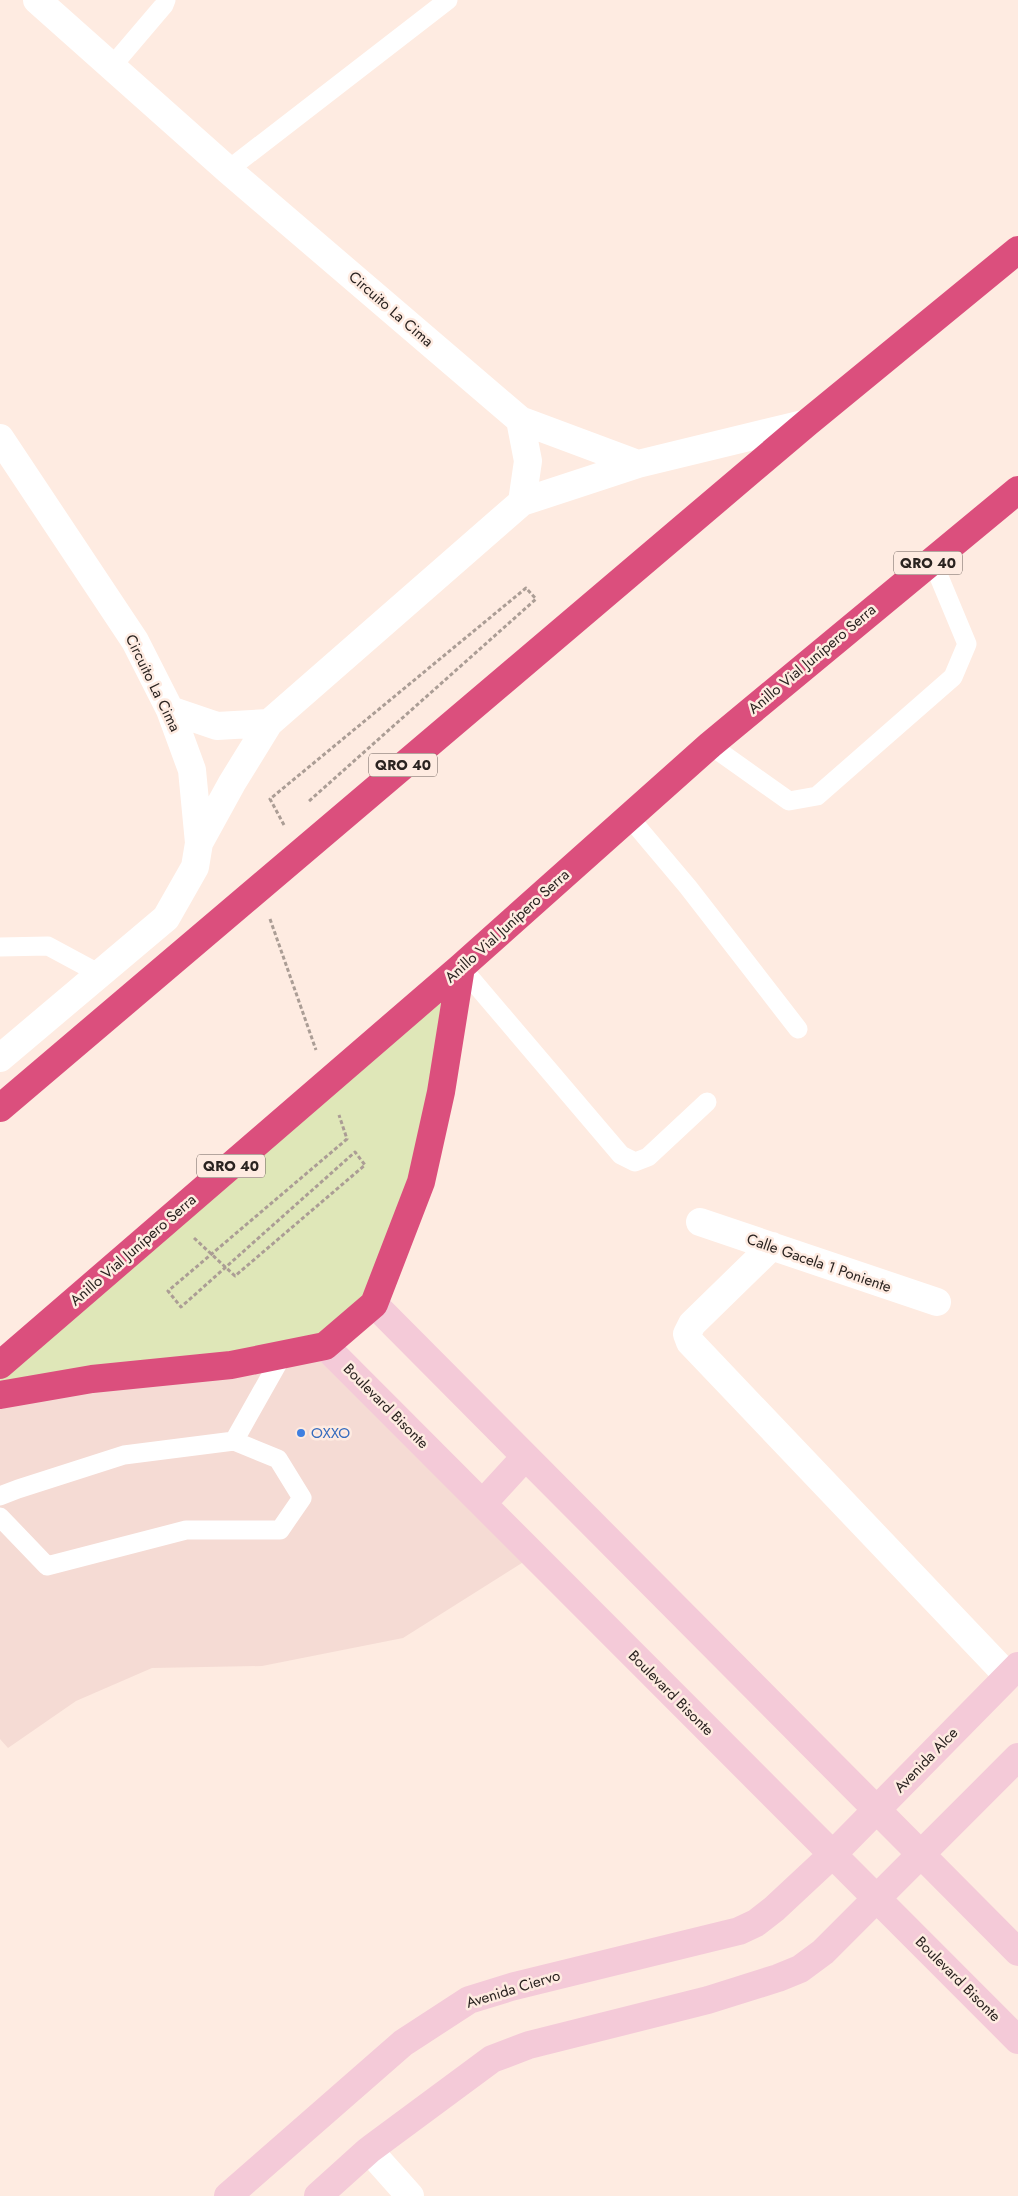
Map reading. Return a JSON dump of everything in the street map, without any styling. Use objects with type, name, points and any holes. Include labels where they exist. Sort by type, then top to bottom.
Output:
[{"type":"highway","name":"QRO 40","points":[[0,1108],[807,423],[1018,250]]},
{"type":"highway","points":[[951,305],[1018,259]]},
{"type":"highway","name":"Anillo Vial Junípero Serra","points":[[0,1365],[461,967],[710,745],[1014,492]]},
{"type":"highway","points":[[0,1395],[92,1379],[231,1365],[325,1346],[374,1304],[421,1182],[441,1092],[461,967]]},
{"type":"street","name":"Circuito La Cima","points":[[37,0],[113,65],[228,170],[520,420],[638,464]]},
{"type":"street","points":[[520,420],[528,461],[522,502]]},
{"type":"street","points":[[199,843],[232,783],[269,723],[522,502],[638,464],[807,423]]},
{"type":"street","name":"Circuito La Cima","points":[[0,438],[134,641],[170,710],[192,770],[199,843],[196,867],[166,918],[0,1058]]},
{"type":"street","points":[[170,710],[217,726],[269,723]]},
{"type":"street","name":"Calle Gacela 1 Poniente","points":[[700,1222],[938,1302]]},
{"type":"street","points":[[772,1246],[692,1324],[687,1334],[690,1342],[1013,1671]]},
{"type":"street","points":[[374,1304],[1018,1952]]},
{"type":"street","name":"Boulevard Bisonte","points":[[325,1346],[1018,2040]]},
{"type":"street","points":[[483,1503],[525,1457]]},
{"type":"street","name":"Avenida Alce","points":[[833,1854],[1013,1671]]},
{"type":"street","points":[[318,2196],[370,2150],[492,2059],[529,2045],[708,2000],[778,1978],[800,1969],[823,1952],[1018,1757]]},
{"type":"street","name":"Avenida Ciervo","points":[[228,2196],[403,2042],[469,2000],[511,1987],[740,1931],[756,1923],[774,1909],[833,1854]]},
{"type":"street","points":[[370,2150],[410,2196]]},
{"type":"lane","points":[[113,65],[164,5],[166,0]]},
{"type":"lane","points":[[228,170],[448,0]]},
{"type":"lane","points":[[710,745],[790,801],[817,796],[953,677],[967,644],[932,560]]},
{"type":"lane","points":[[629,817],[688,887],[798,1029]]},
{"type":"lane","points":[[0,947],[48,946],[100,974]]},
{"type":"lane","points":[[461,967],[621,1155],[636,1162],[648,1157],[707,1102]]},
{"type":"lane","points":[[234,1441],[283,1354]]},
{"type":"lane","points":[[0,1496],[124,1455],[234,1441],[278,1459],[302,1498],[280,1530],[186,1530],[47,1566],[0,1517]]},
{"type":"path","points":[[300,853],[270,799],[526,588],[536,600],[306,803]]},
{"type":"path","points":[[277,829],[284,822]]},
{"type":"path","points":[[266,910],[318,1056]]},
{"type":"path","points":[[172,1217],[235,1276],[365,1165],[355,1152],[180,1308],[168,1291],[347,1139],[337,1111]]},
{"type":"shaded area","points":[[325,1346],[533,1556],[403,1638],[262,1666],[152,1668],[76,1701],[8,1748],[0,1739],[0,1395]]},
{"type":"green space","points":[[461,967],[441,1092],[374,1304],[325,1346],[0,1395],[0,1365]]},
{"type":"place","name":"OXXO","points":[[301,1433]]}]
